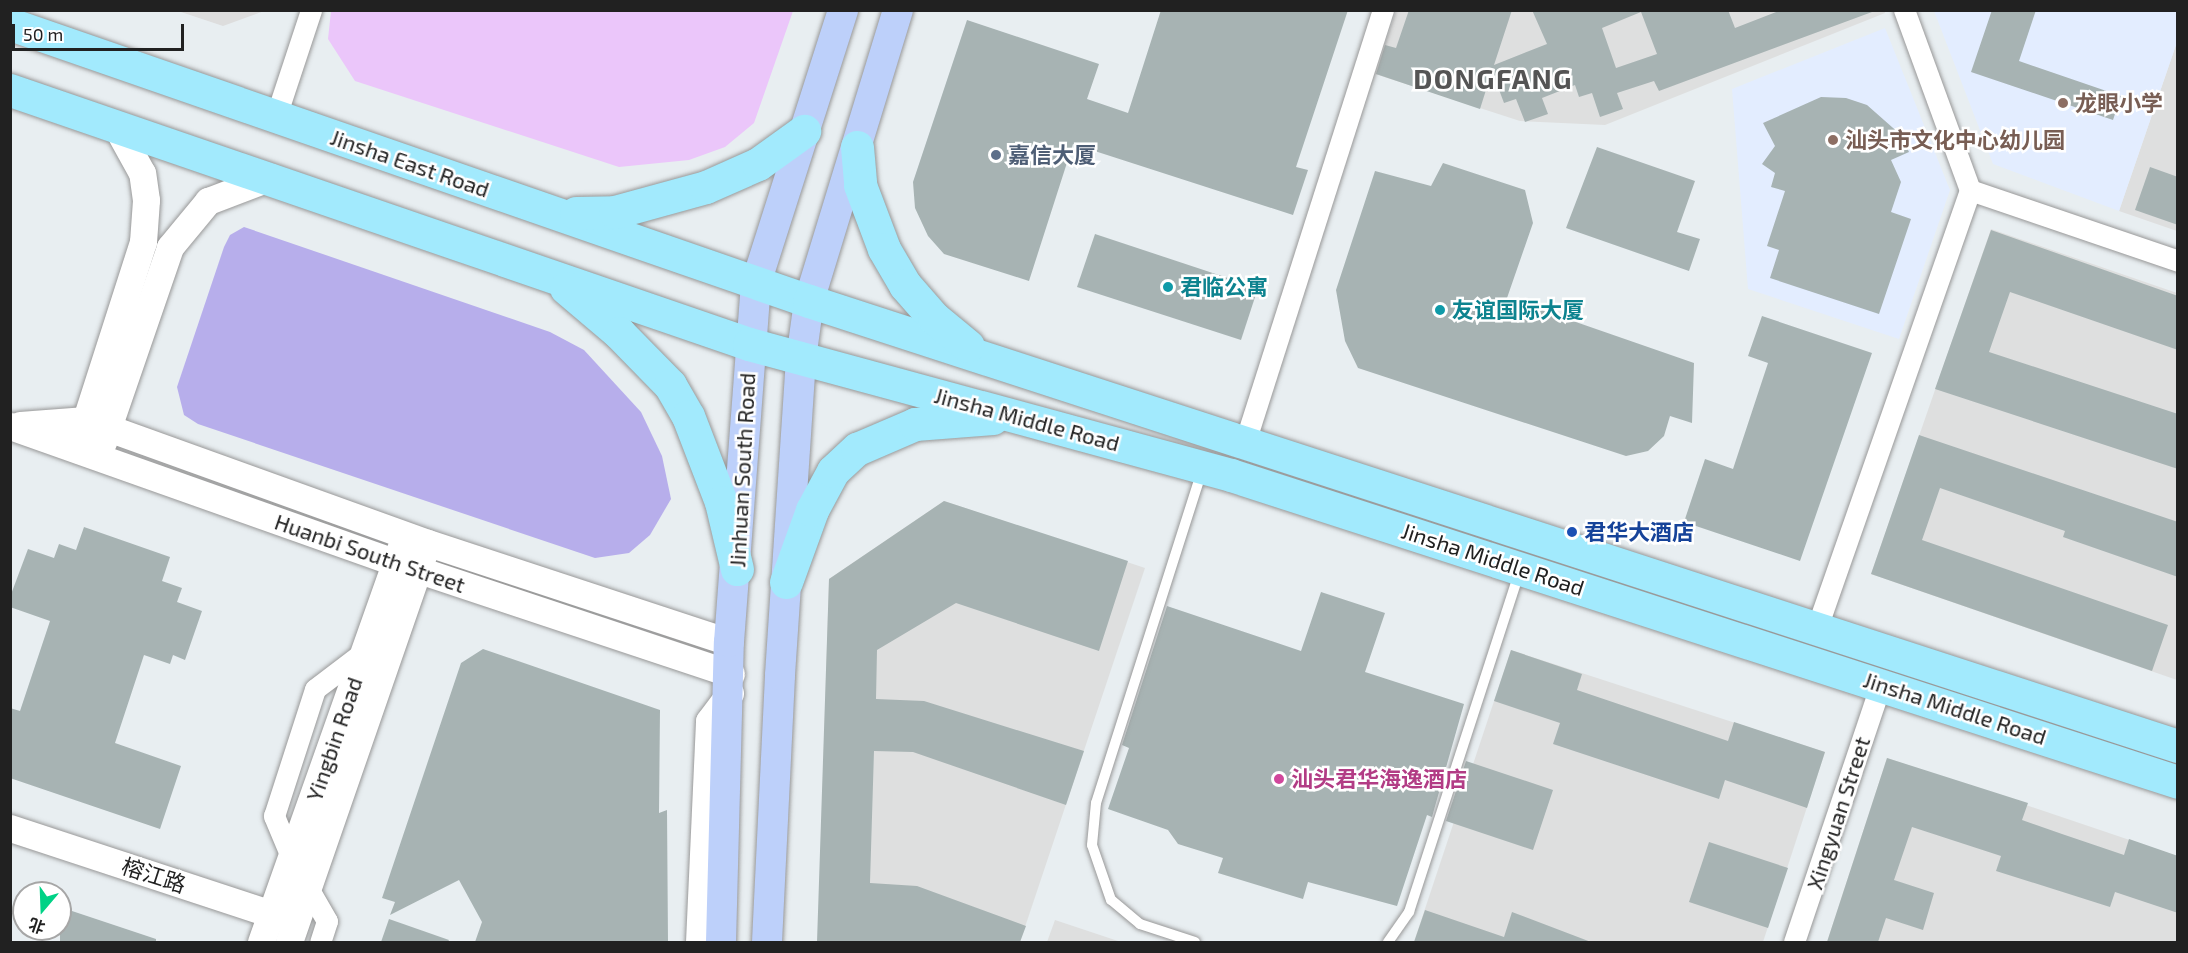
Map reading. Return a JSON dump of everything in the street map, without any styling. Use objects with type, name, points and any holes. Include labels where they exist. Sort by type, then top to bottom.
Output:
[{"type":"main road","name":"Jinhuan South Road","points":[[721,942],[730,684],[729,642],[737,569],[749,344],[756,283],[843,10]]},
{"type":"main road","points":[[767,942],[786,582],[801,359],[809,301],[898,10]]},
{"type":"main road","name":"Jinsha East Road","points":[[10,24],[809,301]]},
{"type":"main road","points":[[10,90],[271,177],[749,344],[801,359]]},
{"type":"main road","points":[[558,214],[615,212],[706,187],[758,164],[804,131]]},
{"type":"main road","points":[[857,147],[860,185],[884,249],[905,285],[934,318],[981,357]]},
{"type":"main road","points":[[553,277],[619,333],[669,385],[688,416],[721,502],[737,569]]},
{"type":"main road","name":"Jinsha Middle Road","points":[[809,301],[2178,746]]},
{"type":"main road","name":"Jinsha Middle Road","points":[[801,359],[1203,467],[1881,683],[2178,782]]},
{"type":"main road","points":[[786,582],[812,510],[828,480],[857,449],[915,424],[1015,416]]},
{"type":"street","points":[[276,116],[311,10]]},
{"type":"street","points":[[1245,442],[1383,10]]},
{"type":"street","points":[[1816,630],[1970,190],[1904,10]]},
{"type":"street","points":[[97,424],[143,242],[147,200],[141,173],[116,126]]},
{"type":"street","points":[[87,454],[97,424],[170,248],[208,201],[271,177]]},
{"type":"street","points":[[1970,190],[2178,261]]},
{"type":"street","name":"Huanbi South Street","points":[[10,426],[97,424],[416,539],[729,642]]},
{"type":"street","name":"Huanbi South Street","points":[[10,426],[407,566],[730,684]]},
{"type":"street","name":"Yingbin Road","points":[[261,942],[286,926],[308,888],[416,539]]},
{"type":"street","name":"Yingbin Road","points":[[286,926],[292,859],[364,652],[407,566]]},
{"type":"street","name":"Xingyuan Street","points":[[1794,942],[1881,683]]},
{"type":"street","points":[[699,942],[709,721],[730,684]]},
{"type":"street","name":"榕江路","points":[[10,828],[286,926]]},
{"type":"street","points":[[308,888],[327,921],[320,942]]},
{"type":"lane","points":[[1195,942],[1140,924],[1110,900],[1092,845],[1096,803],[1203,467]]},
{"type":"lane","points":[[1389,942],[1409,912],[1520,568]]},
{"type":"shaded area","points":[[331,10],[793,11],[754,123],[725,147],[689,160],[619,167],[355,81],[328,39]]},
{"type":"shaded area","points":[[1884,10],[1885,13],[1605,125],[1520,121],[1375,74],[1396,11]]},
{"type":"shaded area","points":[[178,11],[264,11],[223,26]]},
{"type":"shaded area","name":"龙眼小学","points":[[1934,11],[2177,11],[2177,42],[2119,211],[1993,164]]},
{"type":"shaded area","name":"汕头市文化中心幼儿园","points":[[1885,28],[1950,190],[1899,339],[1748,289],[1732,89]]},
{"type":"shaded area","points":[[2177,42],[2177,231],[2119,211]]},
{"type":"shaded area","points":[[244,227],[550,332],[584,350],[641,412],[662,456],[671,499],[650,535],[629,553],[595,558],[198,424],[184,415],[177,387],[224,247],[230,235]]},
{"type":"shaded area","points":[[1991,229],[2177,293],[2177,680],[1871,574]]},
{"type":"shaded area","points":[[944,501],[1145,568],[1020,942],[818,942],[829,579]]},
{"type":"shaded area","points":[[1511,650],[1825,752],[1763,942],[1414,942]]},
{"type":"shaded area","points":[[1887,758],[2177,856],[2177,942],[1827,942]]},
{"type":"shaded area","points":[[1055,920],[1121,942],[1047,942]]},
{"type":"building","points":[[1161,10],[1348,10],[1296,167],[1308,170],[1293,215],[1073,144],[1029,281],[944,254],[928,236],[915,208],[913,182],[967,20],[1099,64],[1087,99],[1128,113]]},
{"type":"building","points":[[1409,10],[1512,10],[1494,65],[1547,44],[1532,10],[1728,10],[1735,28],[1781,10],[1872,12],[1659,91],[1654,81],[1617,93],[1623,109],[1600,117],[1592,93],[1579,97],[1575,85],[1542,98],[1548,114],[1525,122],[1516,99],[1504,103],[1492,71],[1480,109],[1376,74],[1385,45],[1396,48]],"holes":[[[1641,12],[1657,54],[1616,68],[1602,28]]]},
{"type":"building","points":[[1992,10],[2036,10],[2019,61],[2121,96],[2113,120],[1971,72]]},
{"type":"building","points":[[1821,97],[1846,98],[1867,105],[1901,135],[1909,152],[1891,160],[1901,182],[1891,212],[1911,219],[1879,314],[1770,278],[1779,250],[1767,246],[1785,191],[1771,187],[1775,173],[1762,164],[1775,146],[1763,123]]},
{"type":"building","points":[[1597,147],[1695,181],[1677,232],[1700,239],[1689,271],[1566,228]]},
{"type":"building","name":"友谊国际大厦","points":[[1443,163],[1525,190],[1533,223],[1507,298],[1694,363],[1692,423],[1670,416],[1664,436],[1648,451],[1626,456],[1358,368],[1345,341],[1336,290],[1375,171],[1431,186]]},
{"type":"building","points":[[2150,167],[2178,177],[2178,225],[2135,210]]},
{"type":"building","points":[[1991,230],[2178,296],[2178,350],[2010,292],[1989,352],[2178,414],[2178,469],[1935,389]]},
{"type":"building","name":"君临公寓","points":[[1095,234],[1258,288],[1241,340],[1077,287]]},
{"type":"building","points":[[1762,316],[1872,353],[1800,561],[1684,522],[1705,459],[1733,469],[1768,363],[1748,356]]},
{"type":"building","points":[[1919,435],[2178,522],[2178,577],[2063,537],[2065,531],[1940,488],[1922,540],[2168,625],[2152,671],[1871,574]]},
{"type":"building","points":[[944,501],[1128,561],[1099,651],[956,603],[877,650],[876,699],[924,701],[1084,751],[1066,805],[913,752],[874,751],[870,883],[917,886],[1026,926],[1020,942],[817,942],[829,579]]},
{"type":"building","points":[[84,527],[170,557],[162,581],[182,588],[177,602],[202,611],[185,660],[173,655],[170,664],[144,655],[115,743],[181,766],[160,829],[10,778],[10,708],[20,711],[50,621],[10,607],[10,597],[28,549],[54,558],[59,544],[76,550]]},
{"type":"building","name":"汕头君华海逸酒店","points":[[1321,592],[1385,613],[1365,672],[1464,704],[1432,817],[1427,815],[1397,906],[1308,882],[1303,899],[1218,873],[1223,858],[1178,844],[1168,830],[1108,809],[1129,748],[1122,745],[1167,606],[1301,651]]},
{"type":"building","points":[[483,649],[660,710],[659,813],[667,810],[668,942],[475,942],[482,922],[459,880],[390,915],[395,902],[382,898],[461,663]]},
{"type":"building","points":[[1511,650],[1582,674],[1577,690],[1728,741],[1734,722],[1825,752],[1807,808],[1725,780],[1719,799],[1553,744],[1560,723],[1494,701]]},
{"type":"building","points":[[1887,758],[2028,803],[2022,820],[2124,855],[2129,839],[2178,856],[2178,913],[2115,892],[2110,907],[1996,871],[2001,856],[1912,827],[1894,880],[1934,893],[1923,930],[1886,918],[1878,942],[1827,942]]},
{"type":"building","points":[[1466,761],[1553,790],[1533,850],[1446,821]]},
{"type":"building","points":[[1709,842],[1788,868],[1768,928],[1689,902]]},
{"type":"building","points":[[1425,910],[1504,937],[1512,912],[1591,942],[1414,942]]},
{"type":"building","points":[[72,911],[156,939],[156,942],[60,942],[72,941]]},
{"type":"building","points":[[389,919],[449,940],[448,942],[381,942]]},
{"type":"place","name":"龙眼小学","points":[[2063,103]]},
{"type":"place","name":"汕头市文化中心幼儿园","points":[[1833,140]]},
{"type":"place","name":"嘉信大厦","points":[[996,155]]},
{"type":"place","name":"君临公寓","points":[[1168,287]]},
{"type":"place","name":"友谊国际大厦","points":[[1440,310]]},
{"type":"place","name":"君华大酒店","points":[[1572,532]]},
{"type":"place","name":"汕头君华海逸酒店","points":[[1279,779]]},
{"type":"district","name":"DONGFANG","points":[[1493,78]]}]
